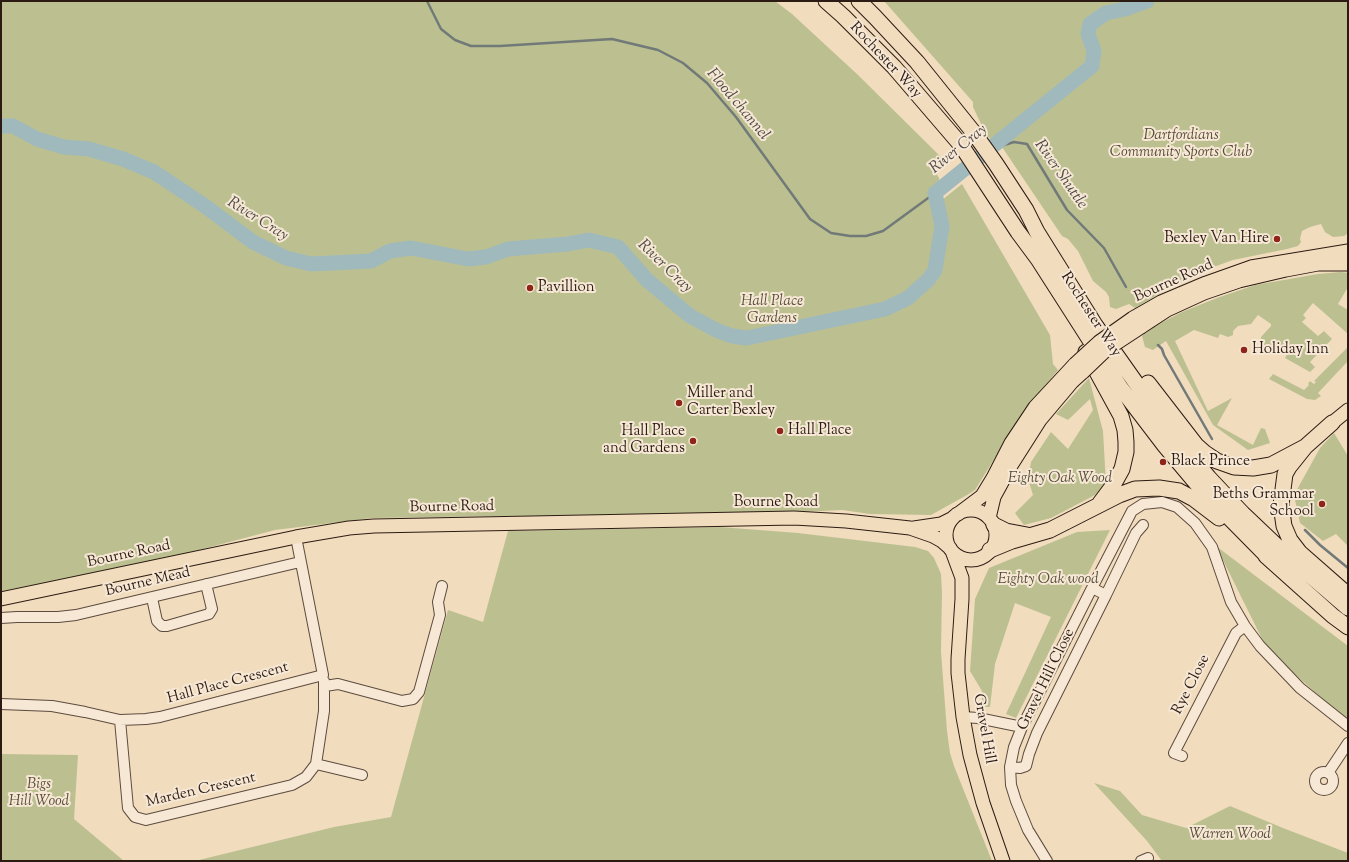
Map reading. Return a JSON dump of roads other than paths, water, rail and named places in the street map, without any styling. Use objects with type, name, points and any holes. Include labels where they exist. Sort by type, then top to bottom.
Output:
[{"type":"highway","name":"Rochester Way","points":[[826,1],[894,67],[961,145],[1018,232],[1038,259],[1120,387],[1165,446],[1202,490],[1273,562]]},
{"type":"highway","name":"Rochester Way","points":[[859,1],[917,62],[974,133],[1026,210],[1037,232],[1095,325],[1167,427],[1209,478],[1243,514],[1283,552],[1348,608]]},
{"type":"highway","points":[[1026,210],[1042,228],[1130,361],[1196,445],[1205,453],[1217,461],[1234,467],[1253,468],[1270,465],[1305,447]]},
{"type":"highway","points":[[1018,232],[1034,267],[1087,354],[1121,416],[1125,430],[1126,452],[1122,469],[1112,487],[1098,506]]},
{"type":"highway","points":[[1332,423],[1293,460],[1286,474],[1281,505],[1284,526],[1290,540],[1300,553],[1348,595]]},
{"type":"highway","points":[[990,550],[1012,541],[1050,530],[1119,495],[1135,490],[1159,488],[1179,492],[1194,499],[1273,562],[1348,628]]},
{"type":"highway","points":[[992,522],[1006,531],[1032,536]]},
{"type":"main road","name":"Bourne Road","points":[[1137,322],[1161,302],[1206,282],[1251,267],[1348,251]]},
{"type":"main road","name":"Bourne Road","points":[[910,528],[941,524],[982,496],[1011,443],[1035,407],[1079,368],[1099,342],[1137,322],[1204,293],[1239,281],[1318,264],[1348,264]]},
{"type":"main road","name":"Bourne Road","points":[[992,522],[994,497],[1012,464],[1040,420],[1072,382],[1079,368]]},
{"type":"main road","points":[[1332,423],[1348,410]]},
{"type":"main road","points":[[971,510],[984,514],[992,522],[995,538],[990,550],[986,554],[977,558],[964,558],[959,556],[951,549],[946,535],[947,527],[954,516],[964,511],[971,510]]},
{"type":"main road","name":"Bourne Road","points":[[1,599],[296,537],[349,528],[399,524],[779,518],[846,520],[910,528],[933,536],[942,541],[951,549]]},
{"type":"main road","name":"Gravel Hill","points":[[951,549],[962,578],[958,673],[963,717],[970,754],[983,804],[1003,861]]},
{"type":"main road","name":"Gravel Hill","points":[[962,599],[970,572],[977,558]]},
{"type":"street","name":"Gravel Hill Close","points":[[1047,861],[1028,830],[1016,801],[1011,784],[1010,767],[1014,747],[1022,727],[1132,511],[1143,504],[1162,502],[1177,507],[1195,523],[1212,547],[1231,602],[1245,626],[1260,646],[1300,688],[1348,726]]},
{"type":"street","name":"Gravel Hill Close","points":[[1010,767],[1020,768],[1026,766],[1037,733],[1136,532],[1143,525]]},
{"type":"street","points":[[296,537],[325,686],[324,711],[316,764],[362,775]]},
{"type":"street","name":"Bourne Mead","points":[[1,618],[58,617],[76,615],[300,562]]},
{"type":"street","points":[[152,598],[158,623],[162,626],[173,624],[210,614],[212,608],[206,584]]},
{"type":"street","points":[[325,686],[338,684],[402,701],[413,699],[419,692],[440,615],[438,602],[442,586]]},
{"type":"street","points":[[1092,588],[1106,595]]},
{"type":"street","name":"Rye Close","points":[[1182,756],[1174,753],[1236,633],[1245,626]]},
{"type":"street","name":"Hall Place Crescent","points":[[1,704],[52,706],[120,720],[146,719],[160,717],[323,675]]},
{"type":"street","name":"Gravel Hill Close","points":[[963,717],[978,718],[1022,727]]},
{"type":"street","name":"Marden Crescent","points":[[120,720],[128,808],[135,817],[146,820],[292,785],[306,776],[316,764]]},
{"type":"street","points":[[1328,773],[1348,743]]},
{"type":"waterway","name":"Flood channel","points":[[427,1],[441,29],[455,40],[471,46],[500,46],[612,39],[658,50],[683,63],[707,83],[736,117],[810,219],[831,233],[850,236],[866,236],[883,231],[935,193]]},
{"type":"waterway","name":"River Cray","points":[[1,126],[13,126],[37,139],[64,147],[89,149],[123,159],[154,172],[205,206],[253,242],[286,258],[311,264],[371,261],[390,251],[411,248],[468,259],[486,257],[508,249],[568,244],[589,240],[618,247],[647,280],[690,316],[716,330],[732,336],[747,338],[885,309],[908,298],[928,280],[935,270],[942,226],[935,193],[1092,66],[1094,51],[1088,34],[1090,24],[1106,13],[1125,9],[1147,1]]},
{"type":"waterway","name":"River Shuttle","points":[[991,149],[1014,142],[1027,144],[1067,210],[1104,248],[1126,287]]},
{"type":"waterway","name":"River Shuttle","points":[[1158,345],[1162,349],[1212,439]]},
{"type":"waterway","name":"River Shuttle","points":[[1305,530],[1320,545],[1348,568]]},
{"type":"place","name":"Bexley Van Hire","points":[[1277,239]]},
{"type":"place","name":"Pavillion","points":[[530,288]]},
{"type":"place","name":"Holiday Inn","points":[[1244,350]]},
{"type":"place","name":"Miller and Carter Bexley","points":[[679,403]]},
{"type":"place","name":"Hall Place","points":[[780,431]]},
{"type":"place","name":"Hall Place and Gardens","points":[[693,441]]},
{"type":"place","name":"Black Prince","points":[[1163,462]]},
{"type":"place","name":"Beths Grammar School","points":[[1322,504]]},
{"type":"park label","name":"Dartfordians Community Sports Club","points":[[1181,144]]},
{"type":"park label","name":"Hall Place Gardens","points":[[772,310]]},
{"type":"park label","name":"Eighty Oak Wood","points":[[1060,479]]},
{"type":"park label","name":"Eighty Oak wood","points":[[1048,580]]},
{"type":"park label","name":"Bigs Hill Wood","points":[[39,794]]},
{"type":"park label","name":"Warren Wood","points":[[1230,835]]}]
